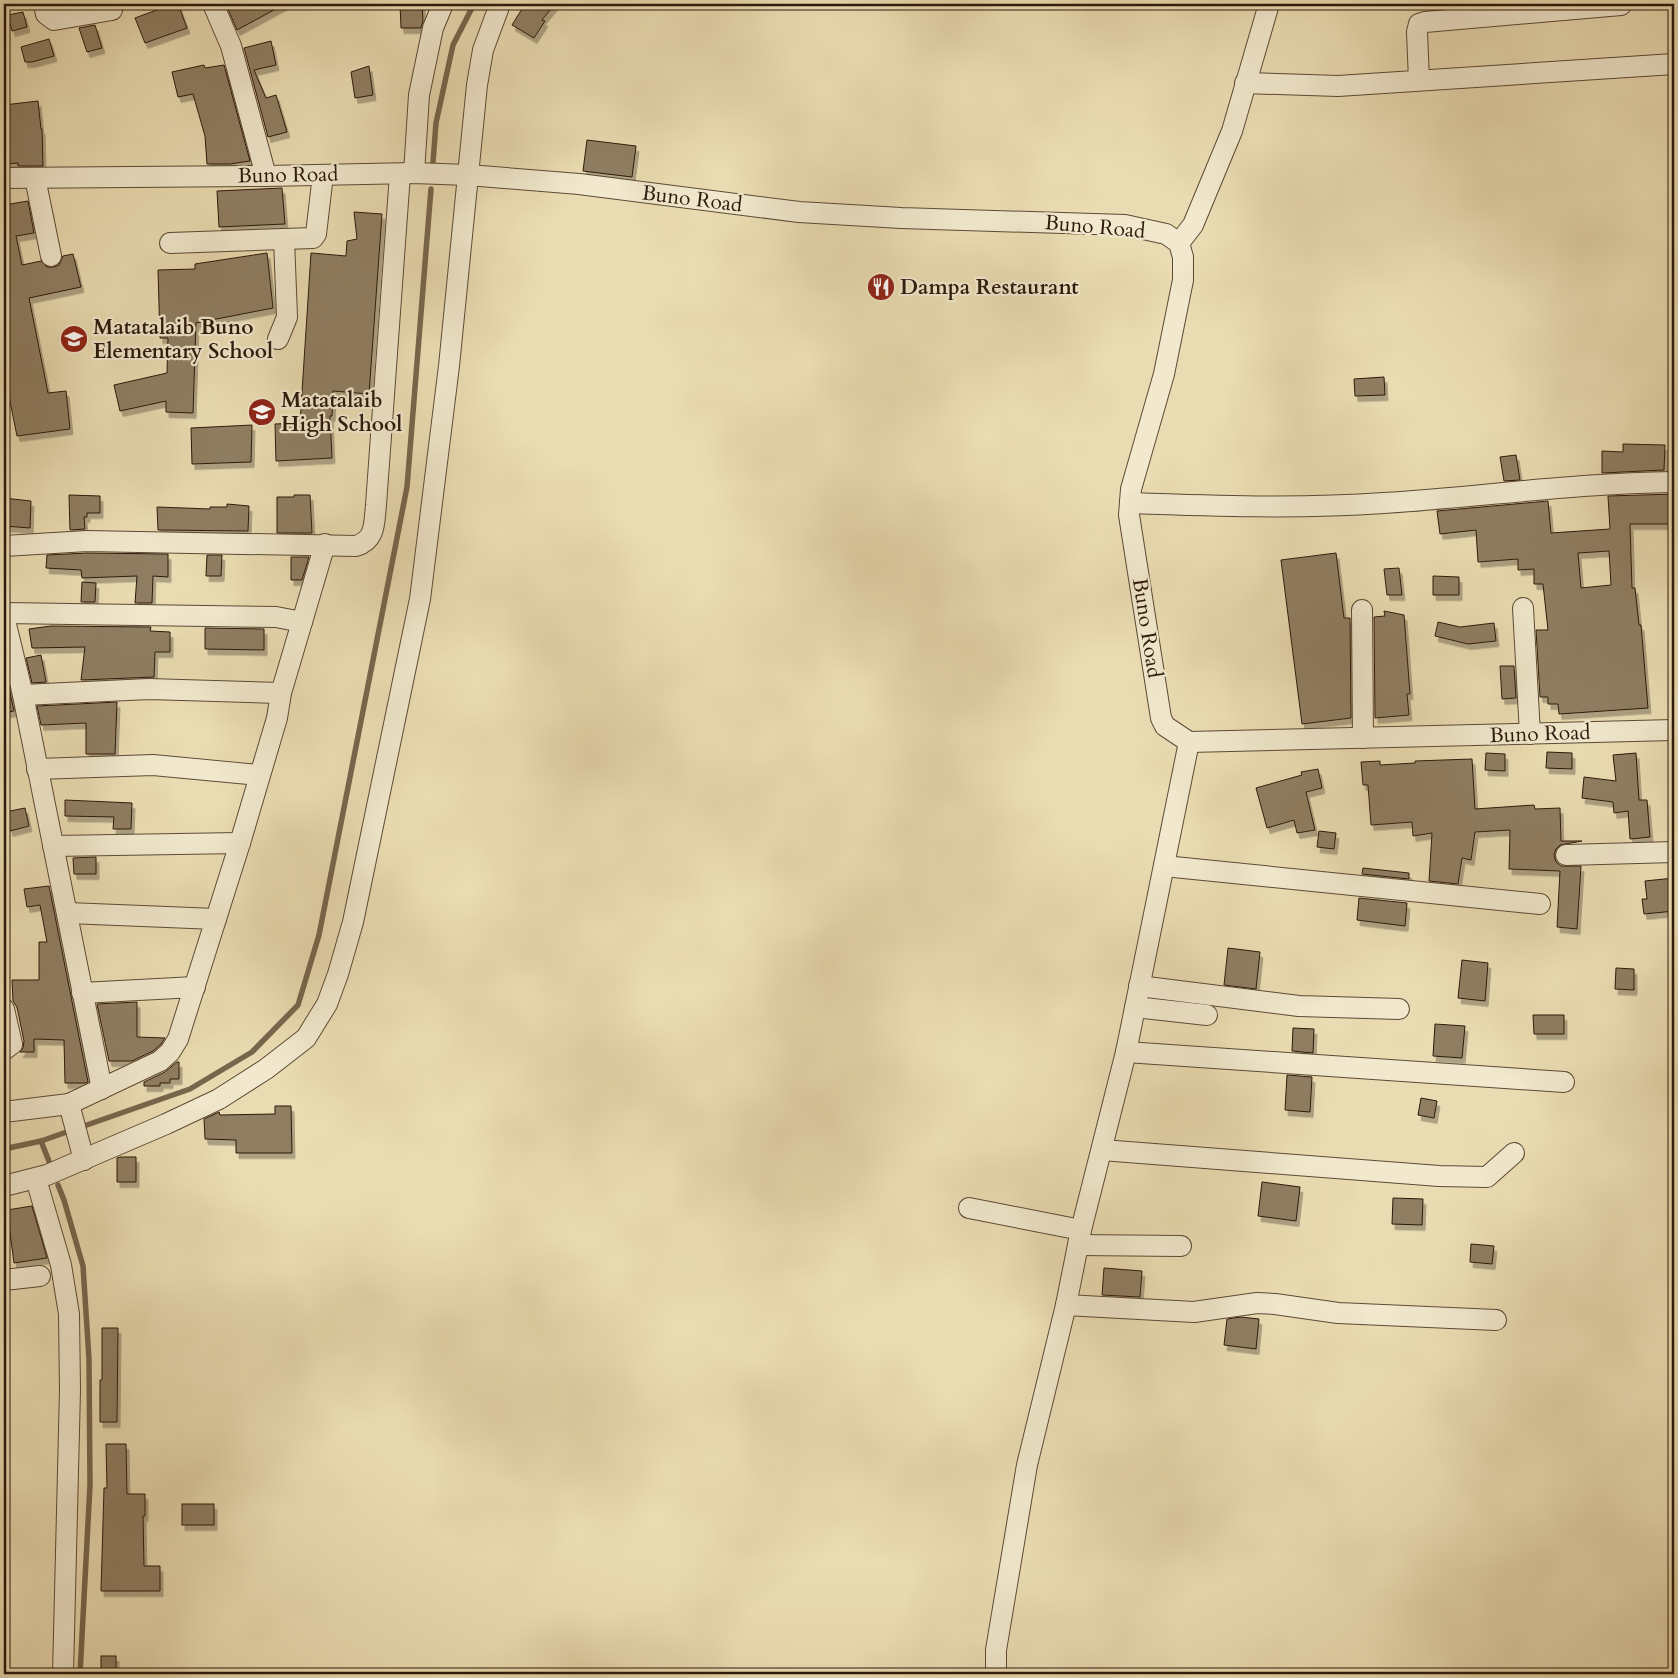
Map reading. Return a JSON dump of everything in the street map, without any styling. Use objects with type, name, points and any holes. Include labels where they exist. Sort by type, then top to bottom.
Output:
[{"type":"street","points":[[44,4],[46,14],[54,20],[112,10]]},
{"type":"street","points":[[213,4],[231,46],[266,176]]},
{"type":"street","points":[[4,546],[87,540],[356,546],[365,543],[372,532],[381,454],[382,406],[407,174],[432,28],[443,4]]},
{"type":"street","points":[[4,1186],[36,1179],[81,1152],[219,1099],[266,1069],[306,1038],[327,1004],[353,922],[420,598],[449,366],[476,85],[483,50],[500,4]]},
{"type":"street","points":[[1178,243],[1192,225],[1232,131],[1269,4]]},
{"type":"street","points":[[1419,80],[1418,24],[1621,5]]},
{"type":"street","points":[[1245,83],[1338,86],[1674,64]]},
{"type":"street","points":[[170,243],[313,238],[316,236],[323,175]]},
{"type":"street","name":"Buno Road","points":[[4,178],[468,175],[579,184],[708,202],[799,212],[901,218],[1125,225],[1166,234],[1178,243],[1183,258],[1183,280],[1164,374],[1131,489],[1129,515],[1162,718],[1166,726],[1189,742],[1674,730]]},
{"type":"street","points":[[35,178],[51,256]]},
{"type":"street","points":[[278,339],[287,317],[284,239]]},
{"type":"street","points":[[1130,503],[1251,507],[1382,504],[1520,493],[1617,482],[1674,482]]},
{"type":"street","points":[[4,1112],[70,1107],[160,1061],[170,1052],[178,1038],[240,843],[277,718],[281,693],[325,544]]},
{"type":"street","points":[[1523,608],[1530,734]]},
{"type":"street","points":[[1362,610],[1363,738]]},
{"type":"street","points":[[102,1089],[68,913],[23,695],[4,614],[276,617],[302,622]]},
{"type":"street","points":[[23,695],[149,689],[281,693]]},
{"type":"street","points":[[996,1674],[996,1650],[1027,1465],[1066,1305],[1080,1237],[1126,1052],[1189,742]]},
{"type":"street","points":[[37,769],[153,765],[259,775]]},
{"type":"street","points":[[53,846],[240,843]]},
{"type":"street","points":[[1566,855],[1674,852]]},
{"type":"street","points":[[1164,866],[1540,904]]},
{"type":"street","points":[[68,913],[216,919]]},
{"type":"street","points":[[1139,986],[1299,1006],[1399,1009]]},
{"type":"street","points":[[82,993],[195,987]]},
{"type":"street","points":[[1135,1007],[1207,1015]]},
{"type":"street","points":[[4,1009],[12,1044],[4,1050]]},
{"type":"street","points":[[1126,1052],[1564,1082]]},
{"type":"street","points":[[70,1107],[81,1152]]},
{"type":"street","points":[[1102,1150],[1483,1178],[1491,1174],[1514,1153]]},
{"type":"street","points":[[36,1179],[61,1265],[69,1314],[70,1390],[63,1674]]},
{"type":"street","points":[[969,1208],[1080,1237],[1182,1246]]},
{"type":"street","points":[[4,1280],[40,1276]]},
{"type":"street","points":[[1066,1305],[1194,1312],[1257,1303],[1338,1313],[1496,1320]]},
{"type":"building","points":[[173,4],[178,4],[187,28],[145,43],[135,18]]},
{"type":"building","points":[[238,4],[285,4],[237,30],[228,9]]},
{"type":"building","points":[[400,4],[422,4],[423,21],[421,28],[401,28]]},
{"type":"building","points":[[525,4],[555,4],[542,20],[545,21],[534,38],[512,25]]},
{"type":"building","points":[[23,12],[27,27],[12,31],[8,15]]},
{"type":"building","points":[[95,25],[102,48],[87,52],[79,28]]},
{"type":"building","points":[[49,39],[54,56],[25,62],[21,47]]},
{"type":"building","points":[[271,41],[276,65],[254,70],[266,98],[276,95],[287,132],[268,137],[244,48]]},
{"type":"building","points":[[204,65],[205,68],[224,65],[250,161],[230,164],[207,164],[205,136],[193,94],[178,97],[172,72]]},
{"type":"building","points":[[369,66],[373,95],[355,98],[351,72]]},
{"type":"building","points":[[38,101],[42,129],[43,166],[18,166],[18,163],[4,164],[4,105]]},
{"type":"building","points":[[587,140],[636,146],[632,177],[583,171]]},
{"type":"building","points":[[282,188],[285,224],[219,227],[217,191]]},
{"type":"building","points":[[28,201],[34,233],[16,236],[22,265],[41,261],[47,267],[54,267],[59,265],[63,256],[73,254],[81,287],[29,298],[48,393],[66,391],[70,429],[17,436],[4,372],[4,205]]},
{"type":"building","points":[[354,212],[382,214],[369,394],[333,391],[332,416],[330,416],[332,458],[276,461],[275,424],[300,423],[311,253],[346,256],[347,241],[357,239]]},
{"type":"building","points":[[267,253],[273,308],[196,323],[193,413],[166,412],[166,401],[120,411],[114,385],[167,373],[168,338],[160,338],[158,270],[195,269],[195,264]]},
{"type":"building","points":[[1384,377],[1385,395],[1355,396],[1354,379]]},
{"type":"building","points":[[252,425],[251,462],[192,464],[191,428]]},
{"type":"building","points":[[1623,444],[1665,445],[1664,470],[1602,473],[1602,451],[1623,452]]},
{"type":"building","points":[[1516,455],[1520,480],[1504,481],[1500,457]]},
{"type":"building","points":[[1674,494],[1674,514],[1669,514],[1670,524],[1630,524],[1632,588],[1635,588],[1639,625],[1641,625],[1648,708],[1559,714],[1558,704],[1548,704],[1548,697],[1540,697],[1536,630],[1548,630],[1543,584],[1534,584],[1534,569],[1518,570],[1518,559],[1478,562],[1476,530],[1440,534],[1437,511],[1548,501],[1551,533],[1610,529],[1608,496]],"holes":[[[1609,551],[1611,585],[1581,588],[1578,553]]]},
{"type":"building","points":[[69,495],[100,496],[100,513],[87,513],[87,517],[84,517],[85,529],[70,530]]},
{"type":"building","points":[[294,495],[310,495],[312,533],[277,533],[277,497],[294,497]]},
{"type":"building","points":[[4,498],[31,501],[30,528],[4,526]]},
{"type":"building","points":[[227,504],[249,506],[248,531],[158,530],[157,507],[210,509],[210,507],[227,507]]},
{"type":"building","points":[[87,553],[168,554],[168,577],[153,576],[152,603],[135,603],[137,576],[82,578],[81,570],[46,568],[47,555]]},
{"type":"building","points":[[1336,553],[1344,618],[1350,618],[1351,718],[1302,724],[1281,560]]},
{"type":"building","points":[[207,555],[222,555],[221,576],[206,576]]},
{"type":"building","points":[[291,557],[309,557],[302,580],[291,580]]},
{"type":"building","points":[[1399,568],[1402,595],[1387,595],[1384,569]]},
{"type":"building","points":[[1433,576],[1459,577],[1459,595],[1433,595]]},
{"type":"building","points":[[82,582],[96,583],[95,602],[81,602]]},
{"type":"building","points":[[1384,611],[1404,615],[1410,694],[1407,694],[1409,715],[1375,718],[1374,617],[1385,616]]},
{"type":"building","points":[[1438,622],[1460,627],[1494,623],[1496,641],[1468,644],[1435,636]]},
{"type":"building","points":[[51,626],[151,627],[150,631],[170,632],[170,652],[155,652],[154,677],[81,680],[85,647],[32,648],[29,629]]},
{"type":"building","points":[[205,628],[264,629],[264,650],[205,649]]},
{"type":"building","points":[[41,655],[46,682],[32,683],[26,658]]},
{"type":"building","points":[[4,666],[14,711],[4,713]]},
{"type":"building","points":[[1500,666],[1514,666],[1516,698],[1502,699]]},
{"type":"building","points":[[117,702],[115,754],[86,754],[86,723],[41,725],[37,706]]},
{"type":"building","points":[[1547,752],[1572,753],[1572,769],[1546,768]]},
{"type":"building","points":[[1486,753],[1505,754],[1505,771],[1485,770]]},
{"type":"building","points":[[1636,753],[1639,800],[1647,800],[1650,837],[1630,839],[1628,811],[1614,813],[1613,802],[1582,798],[1584,777],[1616,781],[1613,755]]},
{"type":"building","points":[[1472,759],[1475,809],[1534,805],[1535,809],[1560,808],[1561,841],[1582,841],[1560,845],[1554,855],[1556,862],[1561,866],[1581,866],[1577,929],[1557,927],[1560,871],[1509,869],[1510,830],[1475,832],[1471,860],[1462,858],[1458,884],[1429,881],[1432,833],[1413,836],[1412,822],[1371,825],[1368,785],[1363,785],[1361,762],[1380,761],[1380,765],[1415,763],[1415,761]]},
{"type":"building","points":[[1318,769],[1322,788],[1306,792],[1315,830],[1297,833],[1294,820],[1267,828],[1256,788],[1302,775],[1301,772]]},
{"type":"building","points":[[65,800],[132,803],[131,829],[113,829],[114,817],[65,816]]},
{"type":"building","points":[[25,808],[29,826],[10,831],[5,812]]},
{"type":"building","points":[[1319,831],[1336,833],[1334,849],[1317,847]]},
{"type":"building","points":[[96,857],[96,874],[74,874],[73,858]]},
{"type":"building","points":[[1363,868],[1409,873],[1409,879],[1362,874]]},
{"type":"building","points":[[1674,878],[1674,911],[1644,914],[1642,899],[1647,899],[1645,881]]},
{"type":"building","points":[[49,886],[88,1082],[85,1083],[65,1083],[64,1040],[34,1039],[34,1052],[20,1052],[24,1041],[17,1007],[13,1001],[12,980],[39,980],[39,942],[47,942],[40,905],[27,907],[24,889]]},
{"type":"building","points":[[1359,898],[1407,903],[1405,926],[1357,920]]},
{"type":"building","points":[[1228,948],[1260,952],[1256,989],[1224,985]]},
{"type":"building","points":[[1462,960],[1488,963],[1485,1001],[1458,998]]},
{"type":"building","points":[[1616,968],[1634,969],[1634,990],[1615,989]]},
{"type":"building","points":[[137,1002],[137,1037],[165,1038],[153,1051],[132,1061],[109,1061],[97,1004]]},
{"type":"building","points":[[1533,1015],[1564,1015],[1564,1034],[1534,1034]]},
{"type":"building","points":[[1435,1024],[1465,1026],[1462,1058],[1433,1056]]},
{"type":"building","points":[[1293,1028],[1314,1029],[1313,1053],[1292,1051]]},
{"type":"building","points":[[179,1062],[179,1079],[170,1079],[170,1083],[160,1083],[160,1086],[144,1086],[144,1082],[165,1072]]},
{"type":"building","points":[[1287,1075],[1312,1077],[1310,1112],[1285,1110]]},
{"type":"building","points":[[1421,1098],[1437,1101],[1434,1118],[1418,1115]]},
{"type":"building","points":[[275,1106],[291,1106],[292,1153],[236,1153],[236,1140],[205,1139],[204,1119],[219,1112],[220,1115],[275,1114]]},
{"type":"building","points":[[136,1157],[136,1182],[117,1182],[117,1158]]},
{"type":"building","points":[[1262,1182],[1300,1187],[1296,1221],[1258,1216]]},
{"type":"building","points":[[1393,1198],[1423,1199],[1422,1225],[1392,1224]]},
{"type":"building","points":[[32,1206],[47,1258],[14,1263],[7,1210]]},
{"type":"building","points":[[1471,1244],[1494,1246],[1492,1264],[1470,1262]]},
{"type":"building","points":[[1104,1268],[1142,1271],[1140,1297],[1102,1295]]},
{"type":"building","points":[[1241,1317],[1259,1319],[1256,1349],[1224,1345],[1227,1319]]},
{"type":"building","points":[[102,1328],[118,1328],[117,1422],[100,1422]]},
{"type":"building","points":[[106,1444],[126,1444],[127,1494],[145,1494],[145,1516],[143,1516],[144,1566],[160,1566],[160,1591],[101,1591],[104,1488],[107,1488]]},
{"type":"building","points":[[182,1504],[214,1504],[214,1525],[182,1525]]},
{"type":"building","points":[[101,1656],[116,1656],[116,1674],[101,1674]]},
{"type":"waterway","points":[[433,162],[436,123],[453,45],[474,4]]},
{"type":"waterway","points":[[4,1149],[41,1141],[190,1089],[252,1052],[298,1005],[319,935],[407,487],[431,189]]},
{"type":"waterway","points":[[41,1141],[50,1164]]},
{"type":"waterway","points":[[58,1185],[83,1266],[89,1359],[90,1485],[80,1674]]},
{"type":"place","name":"Dampa Restaurant","points":[[881,287]]},
{"type":"place","name":"Matatalaib Buno Elementary School","points":[[74,339]]},
{"type":"place","name":"Matatalaib High School","points":[[262,412]]}]
